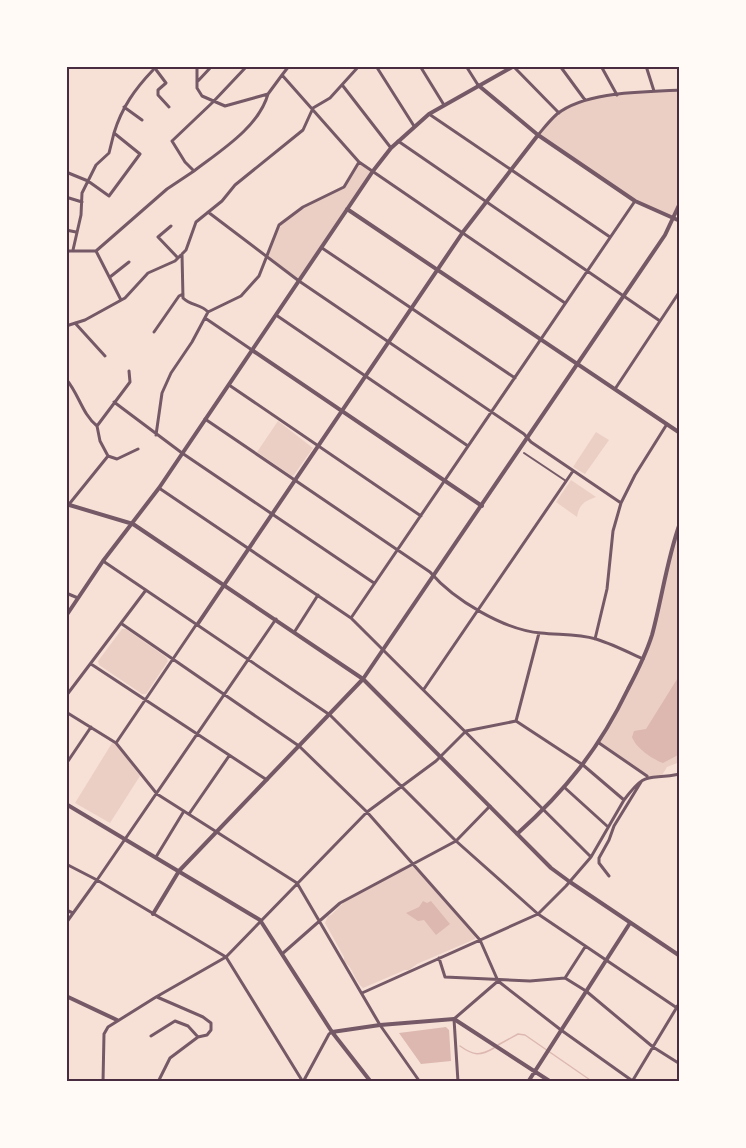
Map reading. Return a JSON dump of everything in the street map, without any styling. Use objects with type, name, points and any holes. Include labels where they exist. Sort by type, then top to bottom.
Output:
[{"type":"street","points":[[153,66],[163,66]]},
{"type":"street","points":[[73,250],[81,215],[82,193],[96,165],[109,153],[114,132],[130,96],[153,70],[153,66]]},
{"type":"street","points":[[153,66],[166,83],[158,90],[158,95],[169,107]]},
{"type":"street","points":[[197,66],[197,88],[202,96],[213,102],[225,106],[268,94]]},
{"type":"street","points":[[197,82],[212,66]]},
{"type":"street","points":[[194,171],[185,162],[172,141],[247,66]]},
{"type":"street","points":[[66,260],[68,250],[96,251],[166,189],[218,153],[258,118],[265,106],[268,94],[289,66]]},
{"type":"street","points":[[66,326],[121,300],[148,273],[178,258],[186,250],[196,222],[222,201],[236,185],[303,130],[313,108],[330,98],[359,66]]},
{"type":"street","points":[[376,66],[414,126]]},
{"type":"street","points":[[420,66],[444,105]]},
{"type":"street","points":[[466,66],[478,85],[538,135],[635,201],[680,221]]},
{"type":"street","points":[[66,616],[159,488],[347,209],[391,148],[429,114],[513,66],[559,112]]},
{"type":"street","points":[[560,66],[585,100]]},
{"type":"street","points":[[601,66],[617,95]]},
{"type":"street","points":[[646,66],[654,92]]},
{"type":"street","points":[[282,75],[359,162],[565,303]]},
{"type":"street","points":[[343,86],[391,148]]},
{"type":"street","points":[[116,742],[463,232],[538,135],[559,112],[585,100],[680,90]]},
{"type":"street","points":[[124,107],[142,120]]},
{"type":"street","points":[[429,114],[610,237]]},
{"type":"street","points":[[66,172],[88,181],[109,196],[140,154],[114,132]]},
{"type":"street","points":[[398,141],[660,321]]},
{"type":"street","points":[[156,435],[162,393],[208,312],[241,296],[259,276],[279,225],[303,207],[344,187],[359,162]]},
{"type":"street","points":[[69,198],[82,202]]},
{"type":"street","points":[[351,618],[635,201]]},
{"type":"street","points":[[153,914],[179,871],[363,679],[665,235],[680,203]]},
{"type":"street","points":[[347,209],[680,434]]},
{"type":"street","points":[[208,212],[299,281],[621,503]]},
{"type":"street","points":[[171,226],[158,237],[178,258]]},
{"type":"street","points":[[66,230],[76,232]]},
{"type":"street","points":[[322,248],[514,378]]},
{"type":"street","points":[[96,251],[121,300]]},
{"type":"street","points":[[182,254],[183,298],[189,304],[203,306],[208,312]]},
{"type":"street","points":[[110,277],[129,262]]},
{"type":"street","points":[[615,389],[680,291]]},
{"type":"street","points":[[154,332],[179,296],[183,294]]},
{"type":"street","points":[[675,299],[680,302]]},
{"type":"street","points":[[276,315],[468,446]]},
{"type":"street","points":[[205,318],[482,506]]},
{"type":"street","points":[[75,323],[105,356]]},
{"type":"street","points":[[97,426],[130,382],[129,371]]},
{"type":"street","points":[[66,379],[81,401],[88,418],[97,426],[100,441],[108,456],[116,459],[138,448]]},
{"type":"street","points":[[229,385],[421,516]]},
{"type":"street","points":[[114,402],[156,435],[374,583]]},
{"type":"street","points":[[205,419],[398,550],[479,611],[500,623],[539,633],[595,639],[643,659]]},
{"type":"street","points":[[595,639],[607,589],[613,531],[621,503],[635,475],[667,424]]},
{"type":"street","points":[[524,453],[566,481]]},
{"type":"street","points":[[108,456],[67,505],[133,524],[295,631],[363,679],[517,834],[570,882],[680,956]]},
{"type":"street","points":[[424,689],[573,471]]},
{"type":"street","points":[[159,488],[351,618],[591,857]]},
{"type":"street","points":[[517,834],[564,787],[599,743],[643,659],[680,523]]},
{"type":"street","points":[[104,561],[330,715],[456,841],[538,914],[678,1008]]},
{"type":"street","points":[[66,696],[146,590]]},
{"type":"street","points":[[66,593],[79,598]]},
{"type":"street","points":[[295,631],[318,595]]},
{"type":"street","points":[[66,923],[126,840],[276,619]]},
{"type":"street","points":[[122,624],[299,746],[367,812],[480,940],[498,981],[633,1082],[680,1002]]},
{"type":"street","points":[[516,721],[539,633]]},
{"type":"street","points":[[91,664],[267,780]]},
{"type":"street","points":[[66,712],[116,742],[157,794],[297,883],[380,1025],[420,1082]]},
{"type":"street","points":[[103,1082],[104,1034],[117,1020],[225,957],[367,812],[440,757],[466,731],[516,721],[583,765],[624,800]]},
{"type":"street","points":[[66,764],[91,727]]},
{"type":"street","points":[[599,743],[647,776]]},
{"type":"street","points":[[189,814],[229,755]]},
{"type":"street","points":[[362,993],[538,914],[591,857],[634,786],[647,776],[680,774]]},
{"type":"street","points":[[609,876],[598,864],[599,858],[614,826],[642,780]]},
{"type":"street","points":[[564,787],[608,826]]},
{"type":"street","points":[[66,804],[261,920],[332,1032],[369,1081]]},
{"type":"street","points":[[282,954],[339,903],[456,841],[490,807]]},
{"type":"street","points":[[156,857],[184,810]]},
{"type":"street","points":[[66,864],[97,880],[225,957],[302,1082],[332,1032],[454,1018],[498,981]]},
{"type":"street","points":[[66,910],[73,913]]},
{"type":"street","points":[[528,1082],[630,923]]},
{"type":"street","points":[[565,978],[585,946]]},
{"type":"street","points":[[439,958],[445,977],[498,981],[565,978],[586,991],[653,1047],[680,1064]]},
{"type":"street","points":[[66,996],[117,1020]]},
{"type":"street","points":[[156,997],[203,1017],[211,1023],[211,1030],[207,1035],[198,1036],[170,1058],[158,1082]]},
{"type":"street","points":[[454,1018],[551,1082]]},
{"type":"street","points":[[454,1018],[458,1082]]},
{"type":"street","points":[[151,1036],[175,1022],[188,1026],[198,1036]]},
{"type":"shaded area","points":[[680,90],[680,203],[674,218],[635,201],[538,135],[561,111],[575,104],[619,94]]},
{"type":"shaded area","points":[[359,162],[373,171],[299,281],[265,256],[279,225],[303,207],[344,187]]},
{"type":"shaded area","points":[[278,421],[313,448],[292,476],[257,452]]},
{"type":"shaded area","points":[[596,432],[609,440],[585,474],[573,467]]},
{"type":"shaded area","points":[[571,480],[596,497],[583,504],[577,517],[556,502]]},
{"type":"shaded area","points":[[678,529],[680,530],[680,762],[667,767],[661,777],[647,776],[599,743],[613,719],[651,636]]},
{"type":"shaded area","points":[[122,629],[126,629],[166,657],[168,661],[146,694],[142,694],[99,665],[98,661]]},
{"type":"shaded area","points":[[680,671],[680,754],[663,763],[645,753],[632,737],[634,731],[646,729]]},
{"type":"shaded area","points":[[112,743],[116,744],[140,776],[110,823],[75,803]]},
{"type":"shaded area","points":[[413,865],[475,939],[417,964],[409,970],[363,988],[344,962],[344,957],[325,923],[328,916],[344,902],[387,879],[400,868]]},
{"type":"shaded area","points":[[423,901],[427,903],[431,901],[450,924],[436,935],[424,920],[418,921],[406,913],[419,907]]},
{"type":"shaded area","points":[[446,1027],[449,1030],[451,1061],[421,1064],[399,1033]]},
{"type":"waterway","points":[[498,1045],[518,1034],[525,1035],[593,1082]]},
{"type":"waterway","points":[[460,1046],[477,1054],[494,1048]]}]
